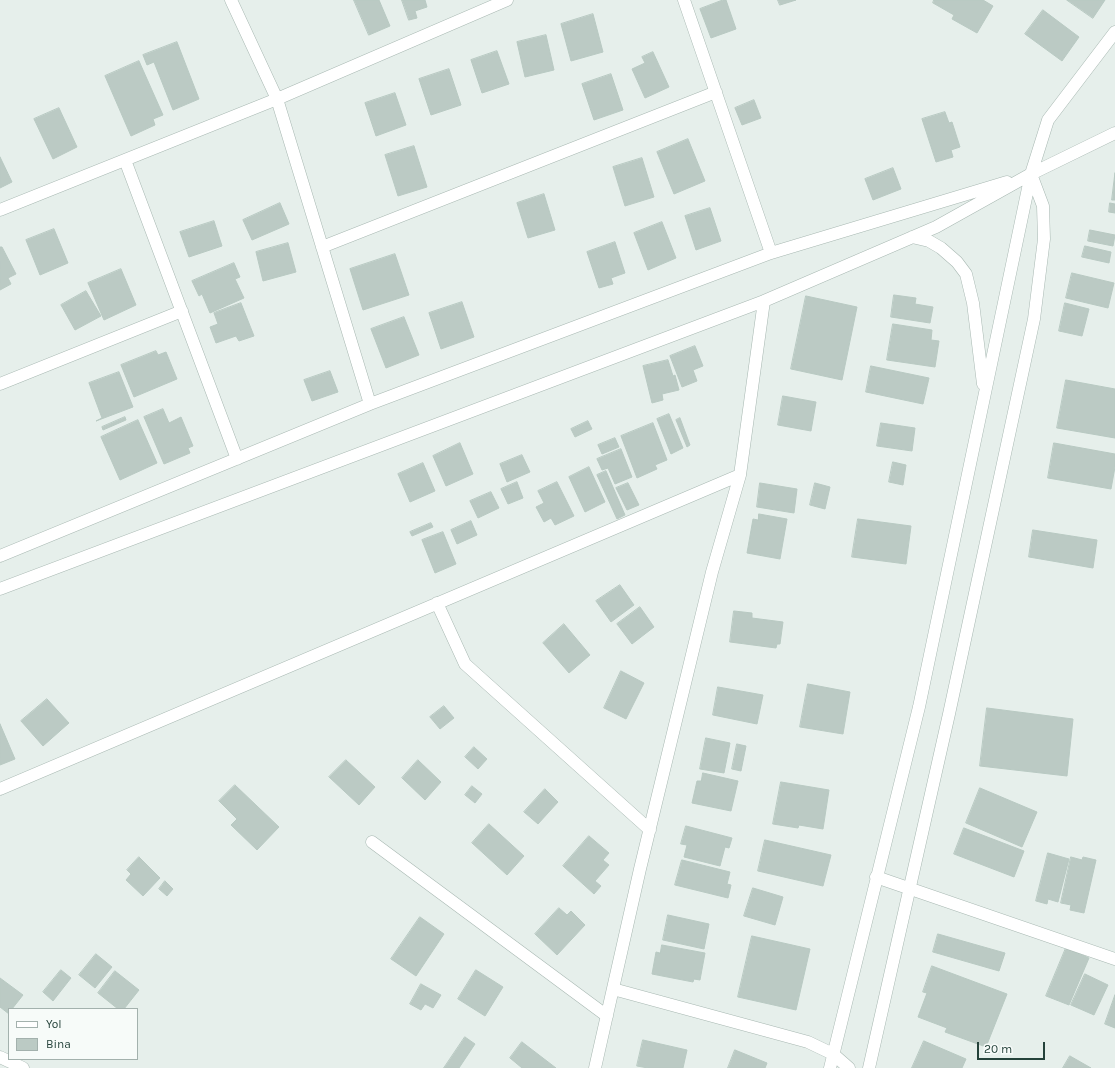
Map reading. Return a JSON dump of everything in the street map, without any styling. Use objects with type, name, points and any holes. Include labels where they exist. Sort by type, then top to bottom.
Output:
[{"type":"street","points":[[230,0],[277,99],[370,404]]},
{"type":"street","points":[[0,210],[277,99],[507,0]]},
{"type":"street","points":[[684,0],[770,253]]},
{"type":"street","points":[[830,1068],[919,707],[1031,174],[1048,120],[1115,32]]},
{"type":"street","points":[[322,247],[716,92]]},
{"type":"street","points":[[0,589],[764,301],[936,227],[1031,174],[1115,133]]},
{"type":"street","points":[[125,160],[237,459]]},
{"type":"street","points":[[0,556],[370,404],[770,253],[1031,174]]},
{"type":"street","points":[[868,1068],[949,714],[1034,319],[1044,239],[1043,206],[1031,174]]},
{"type":"street","points":[[912,237],[929,241],[940,248],[957,262],[966,274],[973,303],[984,394]]},
{"type":"street","points":[[595,1068],[712,572],[740,475],[764,301]]},
{"type":"street","points":[[0,384],[182,311]]},
{"type":"street","points":[[0,789],[740,475]]},
{"type":"street","points":[[437,603],[465,664],[650,830]]},
{"type":"street","points":[[372,842],[607,1016]]},
{"type":"street","points":[[876,877],[1115,959]]},
{"type":"street","points":[[613,989],[808,1042],[833,1054],[849,1068]]},
{"type":"street","points":[[0,1057],[23,1068]]},
{"type":"building","points":[[354,0],[379,0],[390,26],[369,35]]},
{"type":"building","points":[[402,0],[425,0],[427,7],[415,11],[417,18],[409,20]]},
{"type":"building","points":[[726,0],[736,29],[711,38],[700,9]]},
{"type":"building","points":[[778,0],[796,0],[780,5]]},
{"type":"building","points":[[934,0],[983,0],[993,6],[977,33],[952,19],[954,15],[933,3]]},
{"type":"building","points":[[1067,0],[1105,0],[1093,18]]},
{"type":"building","points":[[1043,10],[1079,37],[1062,61],[1025,34]]},
{"type":"building","points":[[593,14],[603,52],[571,61],[561,24]]},
{"type":"building","points":[[546,35],[554,70],[525,77],[517,42]]},
{"type":"building","points":[[177,42],[199,99],[173,110],[154,62],[147,65],[143,55]]},
{"type":"building","points":[[497,51],[509,84],[482,93],[471,60]]},
{"type":"building","points":[[653,52],[669,87],[645,98],[632,69],[645,63],[642,57]]},
{"type":"building","points":[[139,61],[163,115],[153,119],[155,125],[131,136],[105,76]]},
{"type":"building","points":[[449,69],[461,105],[431,115],[419,79]]},
{"type":"building","points":[[611,74],[623,110],[594,120],[582,84]]},
{"type":"building","points":[[395,93],[406,125],[376,136],[365,103]]},
{"type":"building","points":[[754,100],[761,118],[742,125],[735,108]]},
{"type":"building","points":[[59,108],[77,147],[53,159],[34,119]]},
{"type":"building","points":[[945,112],[949,123],[952,122],[960,147],[951,150],[953,157],[936,162],[922,119]]},
{"type":"building","points":[[688,139],[705,181],[674,194],[657,152]]},
{"type":"building","points":[[414,146],[427,187],[398,196],[385,155]]},
{"type":"building","points":[[0,157],[12,182],[0,188]]},
{"type":"building","points":[[642,158],[654,197],[625,206],[613,167]]},
{"type":"building","points":[[893,168],[901,189],[873,200],[865,179]]},
{"type":"building","points":[[1115,173],[1115,200],[1112,200]]},
{"type":"building","points":[[544,194],[555,230],[528,238],[517,203]]},
{"type":"building","points":[[280,203],[289,224],[252,240],[243,220]]},
{"type":"building","points":[[1110,203],[1115,204],[1115,213],[1109,212]]},
{"type":"building","points":[[710,208],[721,241],[696,250],[685,216]]},
{"type":"building","points":[[214,221],[222,246],[189,257],[180,232]]},
{"type":"building","points":[[662,222],[676,258],[648,270],[634,233]]},
{"type":"building","points":[[54,229],[68,263],[40,275],[26,240]]},
{"type":"building","points":[[1090,230],[1115,235],[1113,246],[1088,241]]},
{"type":"building","points":[[615,242],[625,273],[611,278],[613,284],[599,288],[587,252]]},
{"type":"building","points":[[288,243],[296,272],[263,281],[256,252]]},
{"type":"building","points":[[1085,246],[1111,252],[1109,263],[1082,257]]},
{"type":"building","points":[[0,247],[2,247],[16,274],[8,278],[11,284],[0,290]]},
{"type":"building","points":[[395,254],[409,295],[363,310],[350,269]]},
{"type":"building","points":[[234,263],[240,277],[235,279],[244,298],[210,313],[202,294],[199,296],[192,281]]},
{"type":"building","points":[[121,269],[136,305],[104,320],[88,283]]},
{"type":"building","points":[[1072,273],[1114,283],[1108,308],[1066,298]]},
{"type":"building","points":[[86,291],[101,316],[75,330],[61,305]]},
{"type":"building","points":[[894,295],[916,298],[915,304],[933,307],[930,323],[891,317]]},
{"type":"building","points":[[806,296],[857,307],[842,380],[791,369]]},
{"type":"building","points":[[462,302],[474,337],[441,349],[429,313]]},
{"type":"building","points":[[241,303],[254,336],[239,341],[236,336],[216,343],[210,327],[218,324],[214,313]]},
{"type":"building","points":[[1065,303],[1089,309],[1082,336],[1059,331]]},
{"type":"building","points":[[404,317],[419,355],[386,368],[371,329]]},
{"type":"building","points":[[893,324],[932,330],[931,340],[939,341],[935,367],[887,360]]},
{"type":"building","points":[[695,346],[703,366],[693,370],[697,381],[682,387],[670,356]]},
{"type":"building","points":[[156,351],[158,355],[166,352],[177,379],[134,397],[121,365]]},
{"type":"building","points":[[668,360],[673,376],[675,375],[679,390],[662,394],[663,400],[652,403],[643,366]]},
{"type":"building","points":[[871,366],[929,378],[923,404],[866,392]]},
{"type":"building","points":[[330,371],[338,392],[312,401],[304,380]]},
{"type":"building","points":[[119,372],[133,407],[96,421],[102,418],[89,383]]},
{"type":"building","points":[[1066,380],[1115,389],[1115,438],[1057,428]]},
{"type":"building","points":[[783,396],[816,402],[811,431],[778,425]]},
{"type":"building","points":[[163,409],[169,423],[181,417],[193,446],[188,448],[190,453],[164,464],[144,417]]},
{"type":"building","points":[[669,414],[683,448],[671,454],[657,419]]},
{"type":"building","points":[[125,417],[126,420],[103,430],[102,427]]},
{"type":"building","points":[[680,418],[690,445],[687,447],[676,420]]},
{"type":"building","points":[[138,420],[157,463],[120,480],[101,437]]},
{"type":"building","points":[[588,421],[592,429],[575,437],[571,429]]},
{"type":"building","points":[[653,423],[667,460],[655,465],[657,469],[637,478],[621,436]]},
{"type":"building","points":[[881,423],[915,428],[912,451],[877,446]]},
{"type":"building","points":[[615,438],[619,447],[602,454],[598,445]]},
{"type":"building","points":[[460,443],[473,474],[446,486],[433,456]]},
{"type":"building","points":[[1054,443],[1115,454],[1115,467],[1111,489],[1048,478]]},
{"type":"building","points":[[621,449],[632,477],[615,484],[608,468],[602,470],[597,459]]},
{"type":"building","points":[[522,455],[530,472],[507,482],[500,464]]},
{"type":"building","points":[[893,462],[906,465],[903,485],[889,482]]},
{"type":"building","points":[[423,463],[435,491],[410,502],[398,474]]},
{"type":"building","points":[[589,467],[605,502],[585,512],[569,477]]},
{"type":"building","points":[[606,471],[625,515],[617,519],[597,475]]},
{"type":"building","points":[[517,482],[523,498],[508,504],[501,489]]},
{"type":"building","points":[[557,482],[574,516],[555,525],[551,518],[544,522],[536,507],[544,503],[538,491]]},
{"type":"building","points":[[628,483],[639,505],[627,510],[616,488]]},
{"type":"building","points":[[760,483],[797,489],[794,513],[757,507]]},
{"type":"building","points":[[815,483],[830,487],[825,509],[810,505]]},
{"type":"building","points":[[491,492],[499,508],[478,518],[470,501]]},
{"type":"building","points":[[759,514],[787,519],[780,559],[747,553],[753,519],[758,520]]},
{"type":"building","points":[[858,519],[911,526],[906,564],[852,557]]},
{"type":"building","points":[[471,521],[477,535],[457,544],[451,530]]},
{"type":"building","points":[[431,523],[433,527],[412,536],[410,532]]},
{"type":"building","points":[[1033,530],[1097,540],[1093,568],[1029,557]]},
{"type":"building","points":[[443,532],[456,564],[435,573],[422,540]]},
{"type":"building","points":[[620,585],[634,605],[611,622],[596,601]]},
{"type":"building","points":[[640,607],[654,627],[632,644],[617,624]]},
{"type":"building","points":[[734,611],[752,613],[752,618],[783,622],[780,644],[777,644],[776,648],[730,642]]},
{"type":"building","points":[[564,624],[590,655],[569,673],[543,643]]},
{"type":"building","points":[[621,671],[644,683],[626,719],[604,708]]},
{"type":"building","points":[[808,684],[850,692],[843,734],[800,727]]},
{"type":"building","points":[[718,687],[763,695],[757,724],[713,715]]},
{"type":"building","points":[[47,699],[69,723],[43,746],[21,721]]},
{"type":"building","points":[[444,706],[454,718],[440,729],[430,717]]},
{"type":"building","points":[[987,708],[1073,719],[1067,776],[980,766]]},
{"type":"building","points":[[0,724],[15,759],[0,765]]},
{"type":"building","points":[[706,738],[730,743],[724,773],[700,769]]},
{"type":"building","points":[[737,744],[746,746],[741,771],[732,769]]},
{"type":"building","points":[[474,747],[487,759],[478,769],[465,757]]},
{"type":"building","points":[[346,760],[375,787],[359,805],[329,777]]},
{"type":"building","points":[[418,760],[441,782],[425,800],[402,778]]},
{"type":"building","points":[[703,773],[738,781],[731,811],[692,803],[697,781],[701,781]]},
{"type":"building","points":[[781,782],[829,790],[823,829],[799,825],[798,828],[773,824]]},
{"type":"building","points":[[235,785],[279,827],[257,850],[231,825],[237,819],[219,801]]},
{"type":"building","points":[[472,786],[482,794],[475,803],[465,795]]},
{"type":"building","points":[[980,788],[1037,812],[1022,847],[966,823]]},
{"type":"building","points":[[545,789],[558,802],[538,824],[524,812]]},
{"type":"building","points":[[489,824],[524,856],[507,875],[472,843]]},
{"type":"building","points":[[686,826],[732,838],[729,848],[725,847],[720,866],[684,857],[687,845],[681,844]]},
{"type":"building","points":[[964,828],[1024,851],[1014,877],[954,854]]},
{"type":"building","points":[[589,836],[609,853],[603,860],[609,865],[595,881],[601,886],[594,894],[563,866]]},
{"type":"building","points":[[765,840],[831,855],[823,886],[758,871]]},
{"type":"building","points":[[1048,853],[1069,859],[1058,902],[1048,899],[1047,904],[1036,901]]},
{"type":"building","points":[[139,857],[160,878],[143,896],[126,880],[131,874],[127,870]]},
{"type":"building","points":[[1071,857],[1082,860],[1083,857],[1096,860],[1084,913],[1070,910],[1071,905],[1061,903]]},
{"type":"building","points":[[682,860],[730,872],[727,884],[731,885],[728,898],[675,885]]},
{"type":"building","points":[[165,881],[173,889],[167,896],[159,889]]},
{"type":"building","points":[[753,888],[783,897],[775,925],[744,916]]},
{"type":"building","points":[[559,908],[567,915],[571,911],[585,925],[557,955],[535,934]]},
{"type":"building","points":[[668,915],[709,924],[704,949],[663,940]]},
{"type":"building","points":[[420,917],[444,934],[416,976],[391,959]]},
{"type":"building","points":[[938,934],[1005,953],[999,971],[933,952]]},
{"type":"building","points":[[752,936],[810,949],[796,1010],[738,997]]},
{"type":"building","points":[[662,945],[705,953],[700,980],[694,979],[693,982],[652,974],[656,952],[660,953]]},
{"type":"building","points":[[1066,948],[1089,958],[1069,1005],[1046,996]]},
{"type":"building","points":[[96,954],[112,967],[95,988],[79,975]]},
{"type":"building","points":[[932,966],[1007,994],[986,1047],[945,1032],[947,1028],[918,1017],[927,993],[923,992]]},
{"type":"building","points":[[61,970],[71,978],[53,1001],[43,992]]},
{"type":"building","points":[[476,970],[503,987],[485,1016],[458,999]]},
{"type":"building","points":[[115,971],[139,990],[125,1008],[117,1008],[98,993]]},
{"type":"building","points":[[1085,974],[1108,985],[1094,1015],[1071,1005]]},
{"type":"building","points":[[0,978],[23,995],[13,1008],[8,1008],[8,1013],[0,1007]]},
{"type":"building","points":[[421,984],[441,995],[433,1008],[425,1004],[421,1010],[410,1004]]},
{"type":"building","points":[[1115,995],[1115,1028],[1105,1024]]},
{"type":"building","points":[[465,1037],[475,1044],[459,1068],[444,1068]]},
{"type":"building","points":[[643,1040],[687,1050],[683,1068],[648,1068],[637,1066]]},
{"type":"building","points":[[924,1041],[966,1059],[962,1068],[912,1068]]},
{"type":"building","points":[[522,1042],[556,1068],[522,1068],[510,1058]]},
{"type":"building","points":[[735,1050],[767,1063],[765,1068],[728,1068]]},
{"type":"building","points":[[1070,1056],[1091,1068],[1063,1068]]}]
